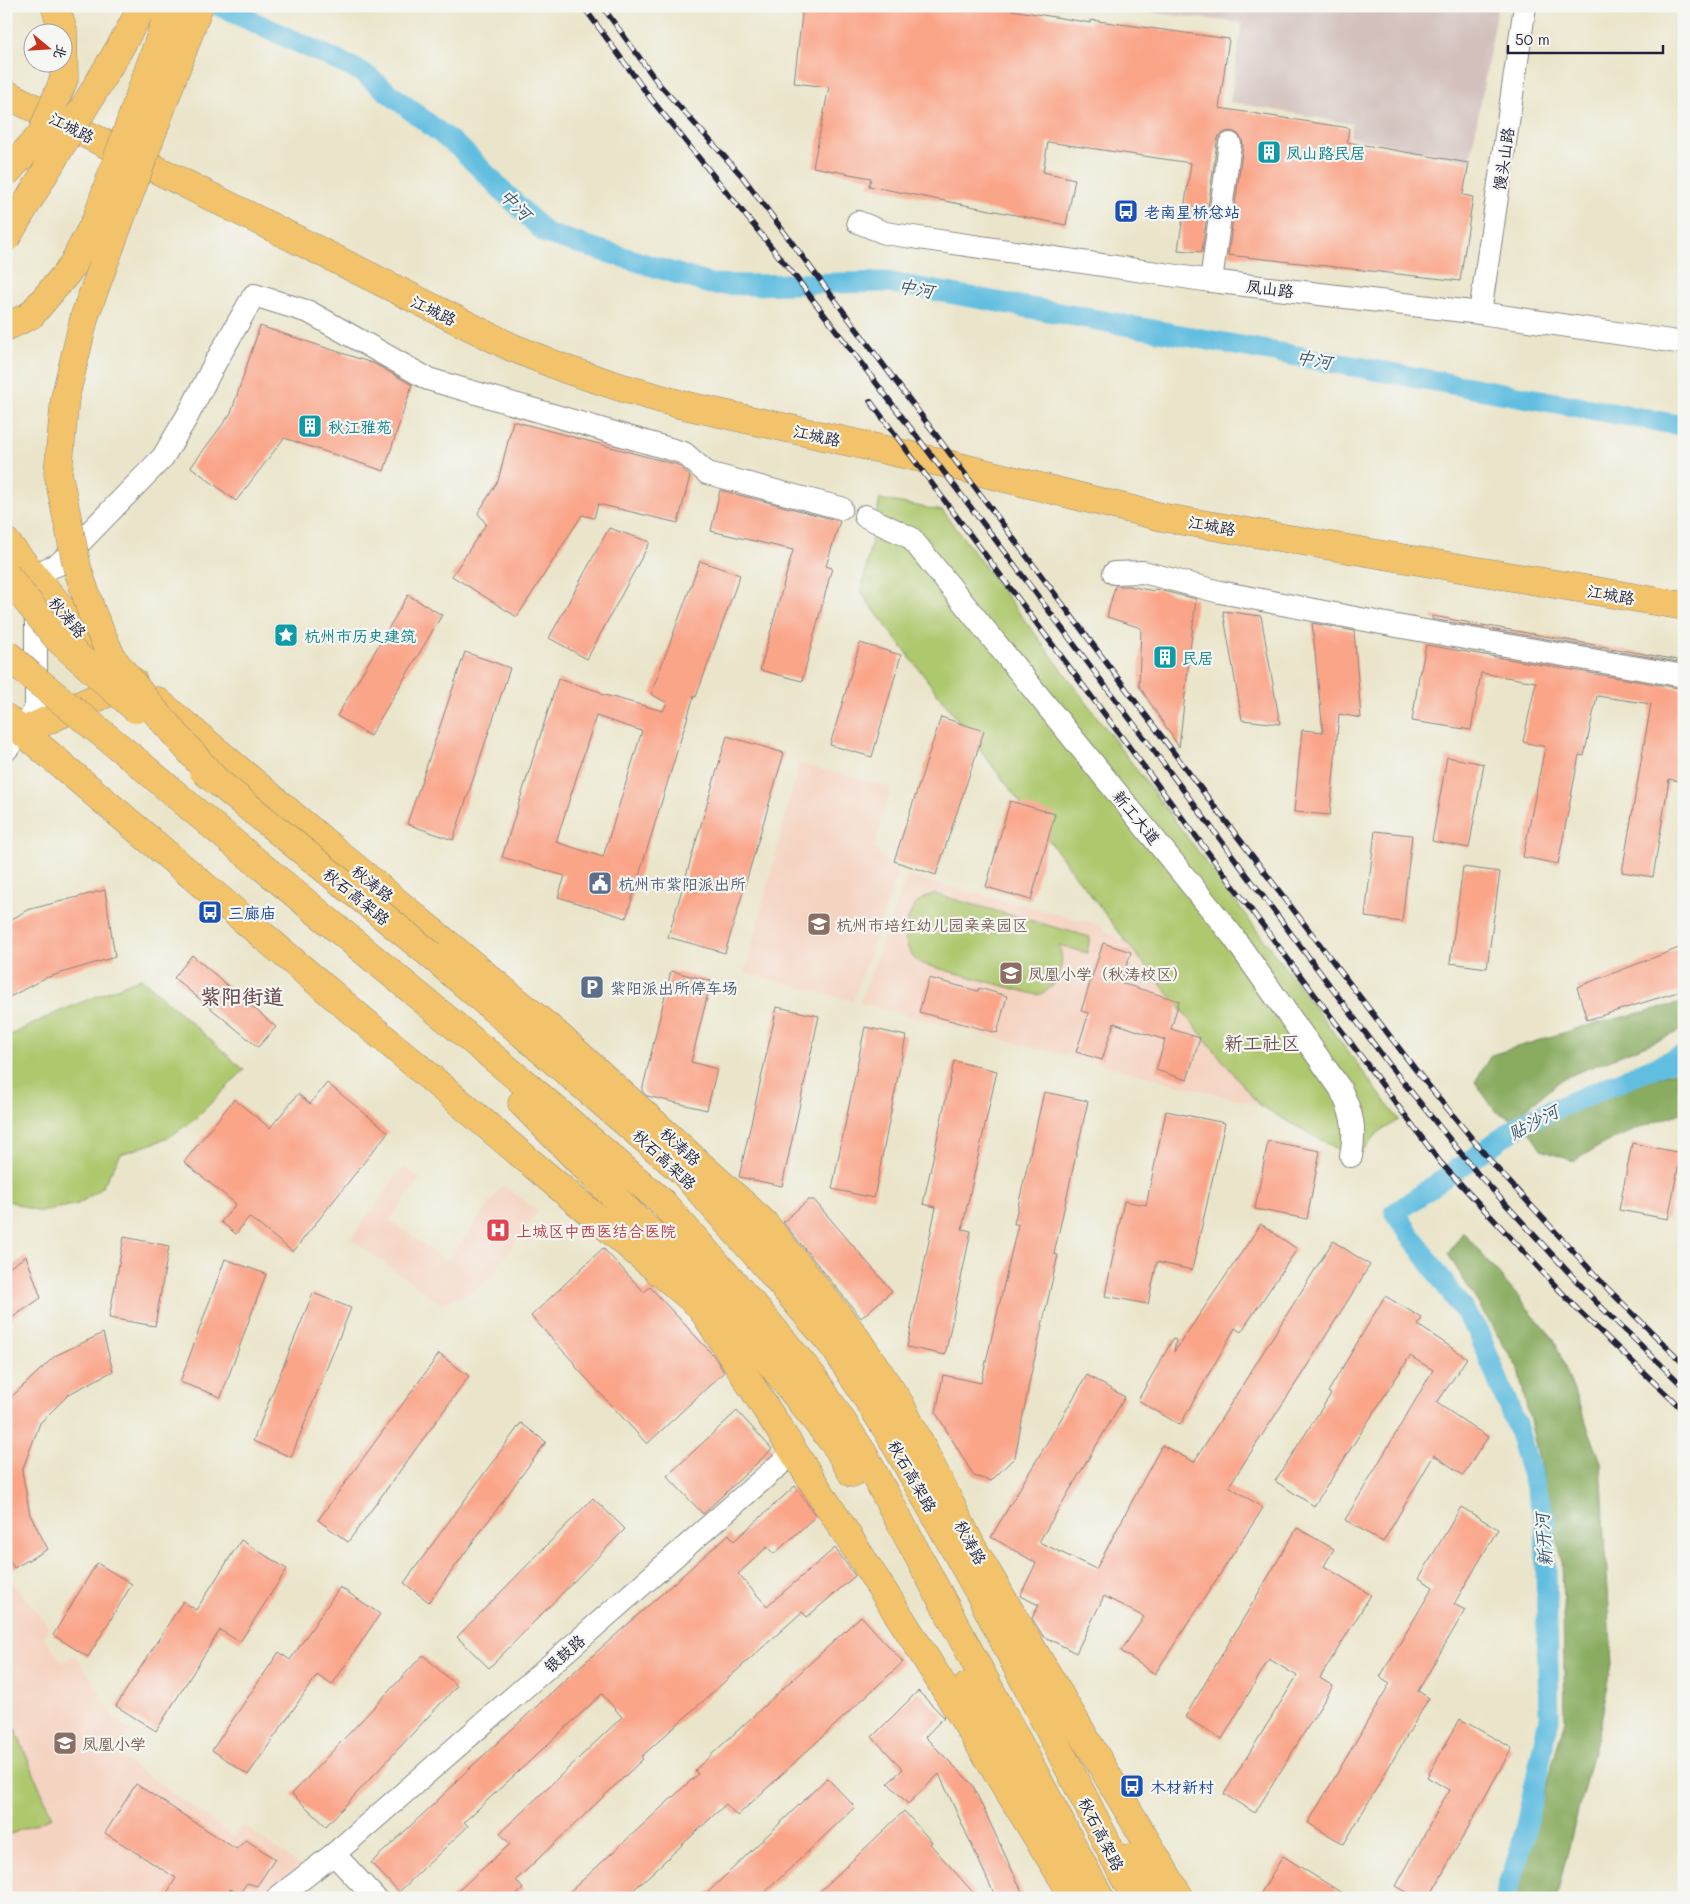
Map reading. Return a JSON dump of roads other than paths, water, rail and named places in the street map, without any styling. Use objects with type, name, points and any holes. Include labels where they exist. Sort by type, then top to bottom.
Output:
[{"type":"main road","points":[[6,173],[41,135],[64,79],[63,30],[55,6]]},
{"type":"main road","points":[[6,238],[143,6]]},
{"type":"main road","points":[[6,328],[31,315],[71,268],[96,220],[171,6]]},
{"type":"main road","points":[[199,6],[84,315],[65,398],[58,473],[77,567],[92,613],[112,658],[154,710],[216,781]]},
{"type":"main road","name":"江城路","points":[[6,94],[511,347],[568,370],[623,388],[745,420],[948,464],[1166,518],[1684,606]]},
{"type":"main road","name":"秋涛路","points":[[6,542],[91,644],[346,860],[554,1032],[764,1223],[854,1335],[900,1404],[972,1547],[1180,1898]]},
{"type":"main road","name":"秋石高架路","points":[[6,575],[57,638],[216,781],[431,955],[683,1172],[766,1266],[835,1348],[889,1433],[980,1594],[1135,1898]]},
{"type":"main road","name":"秋石高架路","points":[[6,653],[30,675],[535,1092],[662,1202],[754,1306],[813,1377],[863,1453],[1100,1898]]},
{"type":"main road","points":[[133,681],[12,733],[700,1306],[912,1636],[1075,1898]]},
{"type":"main road","points":[[410,990],[637,1220],[716,1294],[831,1440],[884,1524],[1009,1769],[1086,1898]]},
{"type":"main road","points":[[1088,1806],[1160,1898]]},
{"type":"street","name":"馒头山路","points":[[1480,313],[1526,6]]},
{"type":"street","points":[[1211,281],[1230,144]]},
{"type":"street","name":"凤山路","points":[[858,222],[885,233],[1211,281],[1480,313],[1684,343]]},
{"type":"street","points":[[12,733],[36,707],[34,575],[59,564],[163,457],[254,295],[309,312],[428,379],[684,453],[707,473],[841,508]]},
{"type":"street","name":"新工大道","points":[[865,516],[911,538],[1232,935],[1340,1088],[1351,1111],[1354,1136],[1350,1156]]},
{"type":"street","points":[[1114,573],[1143,572],[1220,592],[1402,627],[1684,676]]},
{"type":"street","name":"银鼓路","points":[[277,1898],[334,1854],[794,1452]]},
{"type":"street","points":[[334,1854],[375,1898]]},
{"type":"waterway","name":"中河","points":[[219,6],[362,72],[462,150],[545,233],[710,284],[887,282],[1684,426]]},
{"type":"waterway","name":"新开河","points":[[1505,1898],[1522,1844],[1549,1719],[1545,1519],[1517,1427],[1478,1331],[1395,1213],[1526,1121],[1684,1055]]},
{"type":"railway","points":[[583,6],[651,99],[794,275],[1004,551],[1391,1067],[1477,1173],[1595,1301],[1684,1387]]},
{"type":"railway","points":[[602,6],[658,83],[742,176],[1195,781],[1415,1069],[1492,1163],[1608,1289],[1684,1364]]},
{"type":"railway","points":[[870,401],[1440,1162],[1578,1310],[1684,1411]]},
{"type":"place","name":"凤山路民居","points":[[1269,152]]},
{"type":"place","name":"老南星桥总站","points":[[1126,211]]},
{"type":"place","name":"秋江雅苑","points":[[310,426]]},
{"type":"place","name":"杭州市历史建筑","points":[[286,635]]},
{"type":"place","name":"民居","points":[[1165,657]]},
{"type":"place","name":"杭州市紫阳派出所","points":[[600,883]]},
{"type":"place","name":"三廊庙","points":[[210,912]]},
{"type":"place","name":"杭州市培红幼儿园亲亲园区","points":[[819,924]]},
{"type":"place","name":"凤凰小学（秋涛校区）","points":[[1011,973]]},
{"type":"place","name":"紫阳派出所停车场","points":[[592,987]]},
{"type":"place","name":"上城区中西医结合医院","points":[[498,1230]]},
{"type":"place","name":"凤凰小学","points":[[65,1743]]},
{"type":"place","name":"木材新村","points":[[1132,1786]]},
{"type":"district","name":"紫阳街道","points":[[242,995]]},
{"type":"district","name":"新工社区","points":[[1262,1042]]},
{"type":"water label","name":"贴沙河","points":[[1533,1122]]}]
